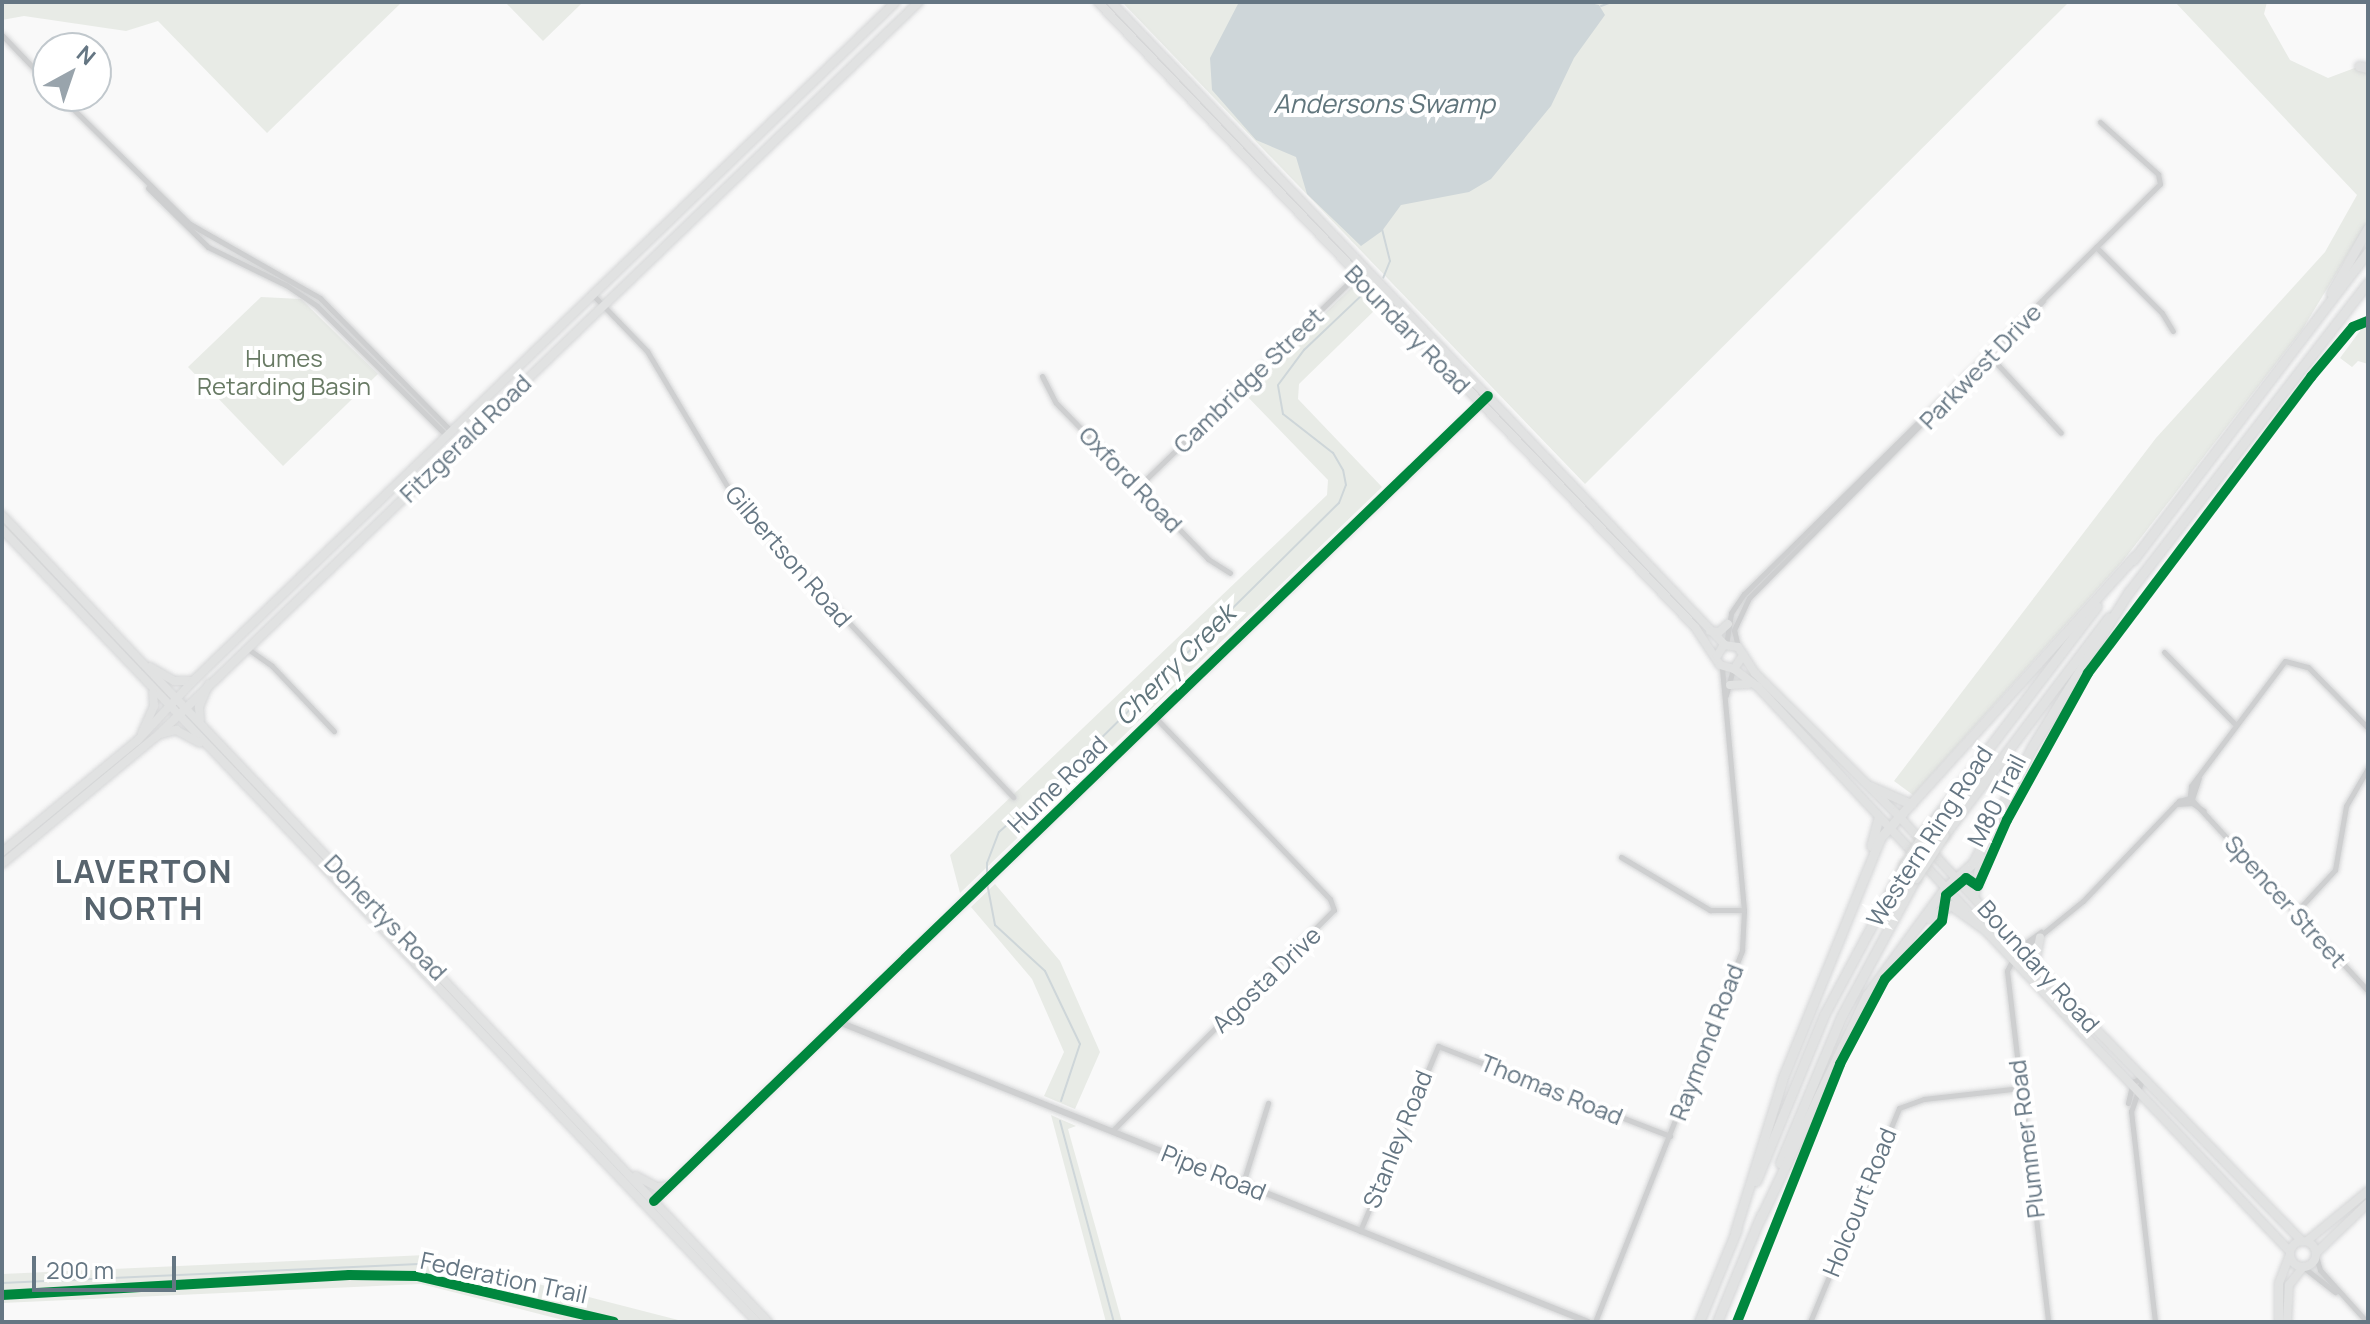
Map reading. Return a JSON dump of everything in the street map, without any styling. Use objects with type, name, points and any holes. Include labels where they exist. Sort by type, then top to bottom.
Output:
[{"type":"highway","points":[[2304,336],[2368,228]]},
{"type":"highway","name":"Western Ring Road","points":[[1699,1322],[1824,1015],[1904,865],[1927,829],[2368,251]]},
{"type":"highway","name":"Western Ring Road","points":[[1717,1322],[1841,1017],[1916,878],[1944,835],[2129,591],[2368,286]]},
{"type":"highway","points":[[1735,1232],[1781,1083],[1866,868],[1887,829],[2135,556]]},
{"type":"highway","points":[[1759,1221],[1860,1007],[1945,888],[1973,863],[2041,732],[2129,591]]},
{"type":"highway","points":[[1870,786],[1911,804]]},
{"type":"highway","points":[[1974,894],[1974,877],[2004,804]]},
{"type":"highway","points":[[1866,868],[1878,819]]},
{"type":"highway","points":[[1916,928],[1948,905],[1987,931]]},
{"type":"main road","name":"Fitzgerald Road","points":[[2,852],[138,740],[193,681],[896,2]]},
{"type":"main road","name":"Fitzgerald Road","points":[[2,864],[157,736],[211,679],[247,648],[919,2]]},
{"type":"main road","name":"Boundary Road","points":[[1098,2],[1695,627],[1722,667]]},
{"type":"main road","name":"Boundary Road","points":[[1111,2],[1709,631],[1726,645]]},
{"type":"main road","points":[[793,101],[805,113]]},
{"type":"main road","points":[[1357,275],[1364,267]]},
{"type":"main road","points":[[449,434],[459,444]]},
{"type":"main road","name":"Dohertys Road","points":[[3,522],[168,708],[340,875]]},
{"type":"main road","name":"Dohertys Road","points":[[44,565],[82,597],[202,723],[340,875],[651,1204],[757,1322]]},
{"type":"main road","points":[[75,604],[82,597]]},
{"type":"main road","points":[[1709,631],[1719,632],[1728,624]]},
{"type":"main road","points":[[1717,656],[1726,645],[1741,651],[1734,669],[1722,667]]},
{"type":"main road","name":"Boundary Road","points":[[1741,651],[1974,894],[2143,1077],[2316,1254]]},
{"type":"main road","points":[[139,659],[174,681],[193,681]]},
{"type":"main road","name":"Boundary Road","points":[[1734,669],[1758,687],[1887,829],[2014,957],[2133,1086]]},
{"type":"main road","points":[[202,723],[198,712],[211,679]]},
{"type":"main road","points":[[1730,685],[1740,681],[1758,687]]},
{"type":"main road","points":[[138,740],[154,706],[153,692]]},
{"type":"main road","points":[[157,736],[176,730],[210,750]]},
{"type":"main road","points":[[2035,963],[2042,934]]},
{"type":"main road","name":"Dohertys Road","points":[[428,967],[611,1155],[651,1204],[768,1322]]},
{"type":"main road","points":[[2133,1086],[2146,1096],[2303,1267]]},
{"type":"main road","points":[[611,1155],[644,1182],[669,1186]]},
{"type":"main road","points":[[2279,1322],[2279,1283],[2290,1253],[2368,1191]]},
{"type":"main road","points":[[2287,1322],[2289,1285],[2303,1267],[2366,1207]]},
{"type":"street","points":[[2,35],[32,66]]},
{"type":"street","points":[[76,112],[198,240],[303,295],[449,434]]},
{"type":"street","name":"Parkwest Drive","points":[[1726,645],[1728,624],[1738,601],[1796,547],[2161,181],[2114,130],[2100,122]]},
{"type":"street","points":[[145,183],[202,233],[306,288],[354,330],[425,403],[449,434]]},
{"type":"street","points":[[198,240],[202,233]]},
{"type":"street","points":[[2096,247],[2162,313],[2173,331]]},
{"type":"street","points":[[238,263],[241,255]]},
{"type":"street","name":"Cambridge Street","points":[[1139,486],[1357,275]]},
{"type":"street","name":"Gilbertson Road","points":[[593,295],[647,351],[739,506],[1013,797]]},
{"type":"street","points":[[349,336],[354,330]]},
{"type":"street","points":[[1989,355],[2061,433]]},
{"type":"street","name":"Oxford Road","points":[[1042,376],[1056,403],[1208,559],[1230,573]]},
{"type":"street","name":"Hume Road","points":[[651,1204],[1488,396]]},
{"type":"street","points":[[419,408],[425,403]]},
{"type":"street","name":"Parkwest Drive","points":[[1741,651],[1733,636],[1741,609],[1796,547]]},
{"type":"street","points":[[247,648],[272,666],[334,731]]},
{"type":"street","points":[[2164,652],[2235,724]]},
{"type":"street","points":[[2014,957],[2083,901],[2175,804],[2190,800],[2199,777],[2235,724],[2276,670],[2290,660],[2308,667],[2368,728]]},
{"type":"street","name":"Raymond Road","points":[[1595,1322],[1736,971],[1744,910],[1722,667]]},
{"type":"street","name":"Raymond Road","points":[[1724,701],[1734,669]]},
{"type":"street","name":"Agosta Drive","points":[[1112,1131],[1334,910],[1330,899],[1155,717]]},
{"type":"street","points":[[2297,912],[2335,870],[2348,798],[2368,768]]},
{"type":"street","name":"Spencer Street","points":[[2190,800],[2368,991]]},
{"type":"street","points":[[1621,857],[1710,910],[1744,910]]},
{"type":"street","name":"Plummer Road","points":[[2014,957],[2007,971],[2048,1322]]},
{"type":"street","name":"Pipe Road","points":[[839,1022],[1588,1322]]},
{"type":"street","name":"Thomas Road","points":[[1435,1047],[1444,1046],[1670,1136]]},
{"type":"street","name":"Stanley Road","points":[[1360,1231],[1435,1047]]},
{"type":"street","points":[[2143,1077],[2133,1086],[2132,1120],[2155,1322]]},
{"type":"street","name":"Holcourt Road","points":[[1810,1322],[1899,1108],[1924,1099],[2020,1088]]},
{"type":"street","points":[[1243,1183],[1268,1103]]},
{"type":"street","points":[[2316,1254],[2320,1270],[2367,1322]]},
{"type":"street","points":[[2303,1267],[2343,1297]]},
{"type":"green space","points":[[2,2],[402,2],[267,133],[158,21],[126,31],[24,16],[2,20]]},
{"type":"green space","points":[[505,2],[579,2],[581,4],[543,41]]},
{"type":"green space","points":[[1122,2],[2069,2],[1585,484]]},
{"type":"green space","points":[[2175,2],[2267,2],[2264,14],[2290,60],[2328,78],[2368,63],[2368,221],[2302,330],[2122,562],[1913,795],[1894,781],[2156,438],[2325,252],[2357,195]]},
{"type":"green space","points":[[1353,286],[1378,307],[1299,384],[1298,399],[1382,487],[960,893],[950,855],[1327,495],[1328,480],[1243,392]]},
{"type":"green space","name":"Humes Retarding Basin","points":[[261,297],[301,299],[378,374],[283,466],[188,367]]},
{"type":"green space","points":[[2368,320],[2368,364],[2358,361],[2352,367],[2340,358]]},
{"type":"green space","points":[[995,884],[1060,961],[1100,1052],[1075,1109],[1044,1096],[1064,1052],[1032,979],[971,907]]},
{"type":"green space","points":[[1051,1115],[1076,1126],[1068,1129],[1122,1322],[1106,1322]]},
{"type":"green space","points":[[426,1255],[686,1322],[571,1322],[421,1284],[2,1303],[2,1274]]},
{"type":"water","name":"Andersons Swamp","points":[[1239,2],[1585,2],[1599,5],[1605,15],[1574,58],[1551,106],[1491,179],[1469,192],[1401,205],[1382,231],[1361,246],[1307,194],[1296,157],[1256,140],[1212,90],[1210,58]]},
{"type":"waterway","points":[[1601,6],[1612,2]]},
{"type":"waterway","name":"Cherry Creek","points":[[1382,229],[1390,261],[1383,278]]},
{"type":"waterway","name":"Cherry Creek","points":[[987,877],[987,863],[999,832],[1073,766],[1339,503],[1346,485],[1343,470],[1333,453],[1283,414],[1278,385],[1304,350],[1361,296]]},
{"type":"waterway","name":"Cherry Creek","points":[[987,883],[995,925],[1045,971],[1080,1044],[1061,1101]]},
{"type":"waterway","name":"Cherry Creek","points":[[1060,1121],[1114,1322]]},
{"type":"waterway","points":[[2,1283],[425,1264],[457,1273]]},
{"type":"cycle path","name":"M80 Trail","points":[[1737,1322],[1840,1064],[1885,979],[1942,921],[1946,895],[1966,878],[1978,886],[2007,820],[2088,673],[2311,377],[2353,327],[2368,321]]},
{"type":"cycle path","points":[[654,1201],[1488,396]]},
{"type":"cycle path","name":"Federation Trail","points":[[2,1295],[349,1275],[417,1276],[614,1322]]},
{"type":"district","name":"LAVERTON NORTH","points":[[144,890]]}]
